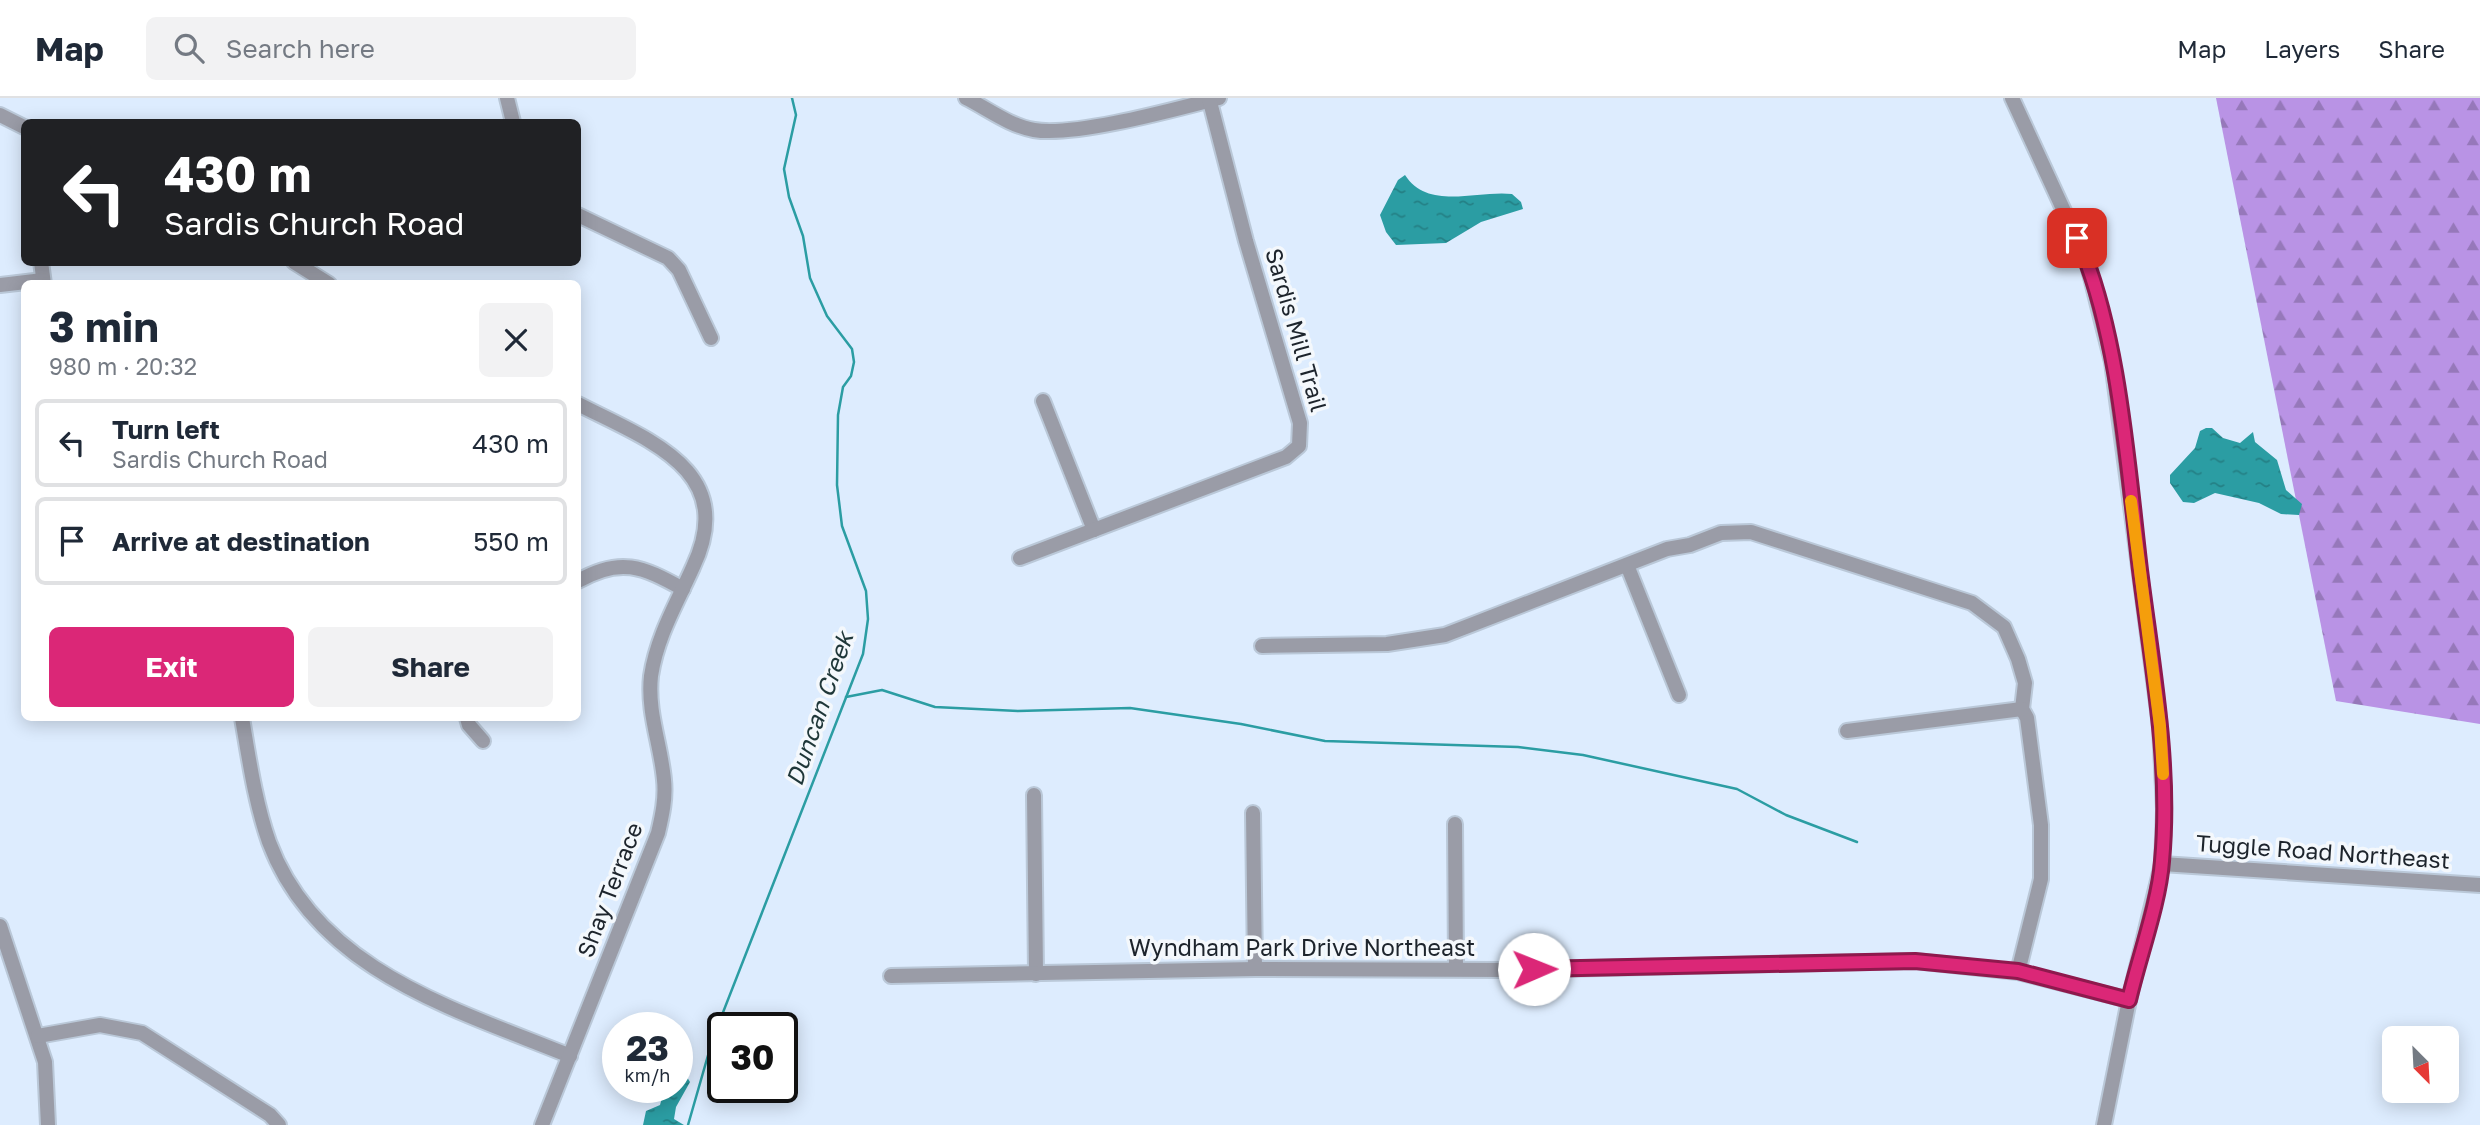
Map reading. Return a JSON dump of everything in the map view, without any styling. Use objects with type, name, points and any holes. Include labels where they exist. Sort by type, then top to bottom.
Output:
[{"type":"street","points":[[507,98],[512,119]]},
{"type":"street","points":[[967,98],[1006,120],[1032,130],[1060,133],[1213,99]]},
{"type":"street","points":[[2012,98],[2087,261],[2112,359],[2160,726],[2164,810],[2162,863],[2129,1000],[2104,1125]]},
{"type":"street","name":"Sardis Mill Trail","points":[[1020,558],[1286,457],[1299,446],[1300,423],[1246,241],[1213,99]]},
{"type":"street","points":[[0,115],[21,126]]},
{"type":"street","points":[[581,216],[668,258],[679,270],[711,338]]},
{"type":"street","points":[[300,266],[323,280]]},
{"type":"street","points":[[0,285],[21,284]]},
{"type":"street","points":[[1043,401],[1094,530]]},
{"type":"street","name":"Shay Terrace","points":[[542,1125],[658,833],[664,781],[649,699],[652,673],[661,633],[704,542],[707,522],[704,499],[696,481],[682,463],[664,450],[581,406]]},
{"type":"street","points":[[1262,646],[1387,644],[1445,635],[1627,565],[1721,533],[1751,532],[1972,603],[2004,627],[2025,682],[2022,709],[2027,718],[2041,825],[2041,879],[2018,971]]},
{"type":"street","points":[[581,580],[614,565],[654,572],[683,589]]},
{"type":"street","points":[[1627,565],[1679,695]]},
{"type":"street","points":[[1847,731],[2022,709]]},
{"type":"street","points":[[243,721],[258,808],[270,845],[294,887],[322,926],[379,974],[440,1003],[570,1056]]},
{"type":"street","points":[[468,721],[483,741]]},
{"type":"street","points":[[1034,795],[1036,974]]},
{"type":"street","points":[[1253,813],[1255,969]]},
{"type":"street","points":[[1455,824],[1456,969]]},
{"type":"street","name":"Tuggle Road Northeast","points":[[2162,863],[2480,884]]},
{"type":"street","points":[[0,926],[45,1062],[48,1125]]},
{"type":"street","name":"Wyndham Park Drive Northeast","points":[[891,976],[1915,961],[2018,971],[2129,1000]]},
{"type":"street","points":[[38,1036],[100,1025],[142,1033],[270,1115],[279,1125]]},
{"type":"green space","points":[[2216,98],[2480,98],[2480,724],[2336,701]]},
{"type":"water","points":[[1405,175],[1426,193],[1440,196],[1512,194],[1521,202],[1523,209],[1481,222],[1446,243],[1396,245],[1386,232],[1380,215],[1398,180]]},
{"type":"water","points":[[2212,428],[2223,438],[2240,443],[2253,432],[2255,442],[2277,460],[2286,490],[2302,504],[2299,515],[2281,514],[2259,503],[2215,493],[2194,503],[2183,502],[2170,483],[2170,475],[2195,448],[2200,431]]},
{"type":"water","points":[[678,1103],[674,1119],[684,1125],[643,1125],[646,1111],[660,1105]]},
{"type":"waterway","name":"Duncan Creek","points":[[688,1125],[713,1038],[863,654],[868,619],[866,591],[842,526],[837,485],[838,415],[843,387],[851,376],[854,362],[852,349],[827,316],[810,278],[803,236],[789,197],[784,169],[796,115],[792,98]]},
{"type":"waterway","points":[[846,697],[882,690],[935,707],[1018,711],[1130,708],[1241,724],[1325,741],[1518,747],[1583,755],[1737,789],[1786,815],[1857,842]]},
{"type":"slow traffic","points":[[2131,501],[2160,726],[2163,774]]},
{"type":"route","points":[[1534,969],[1915,961],[2018,971],[2129,1000],[2162,863],[2164,810],[2160,726],[2112,359],[2087,261],[2077,238]]}]
